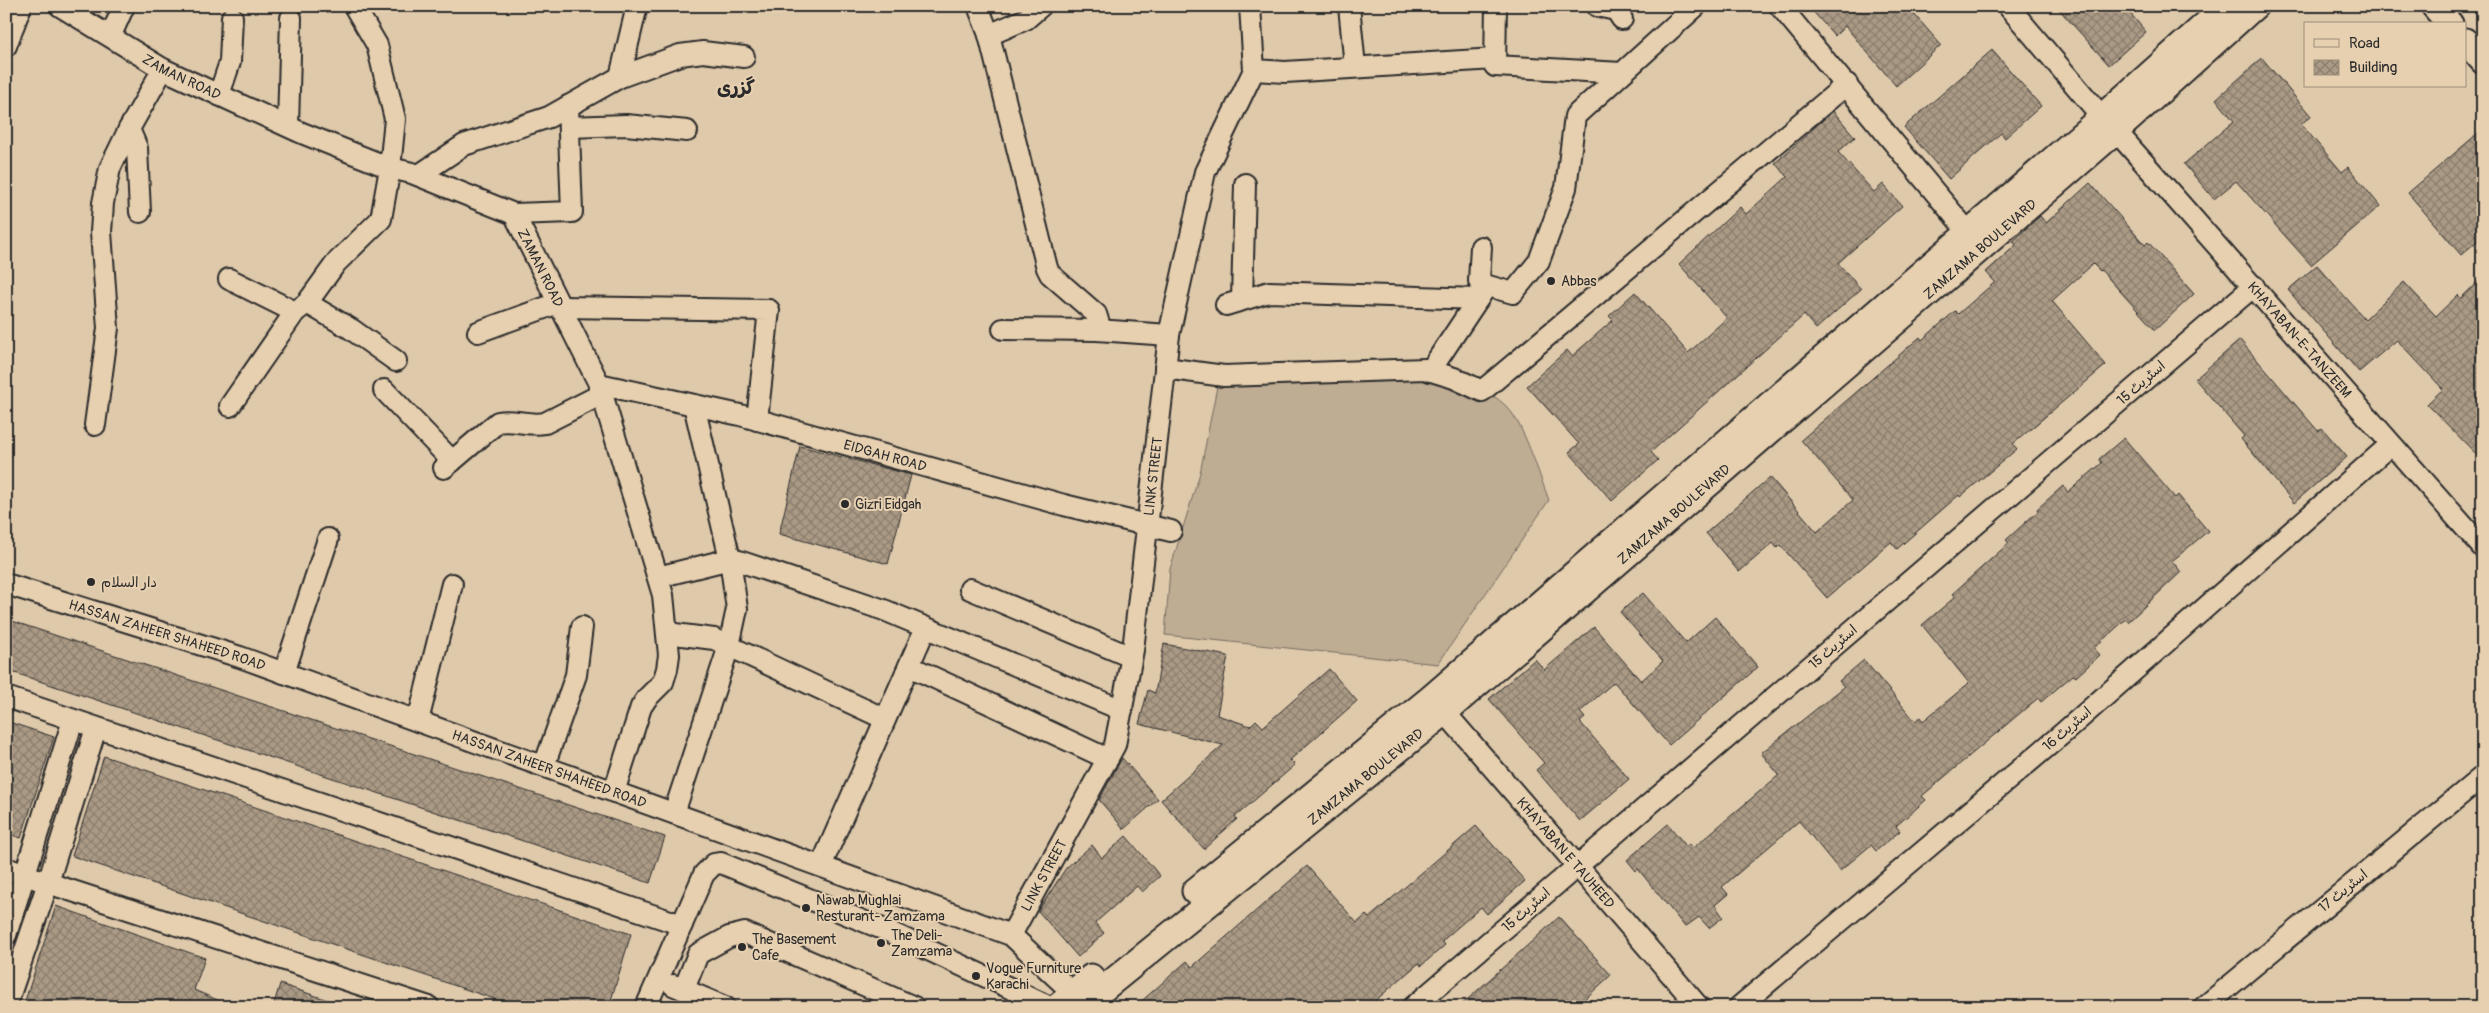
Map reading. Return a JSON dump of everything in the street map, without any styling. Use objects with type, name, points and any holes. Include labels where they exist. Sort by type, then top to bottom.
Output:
[{"type":"main road","name":"ZAMZAMA BOULEVARD","points":[[1080,1002],[1438,705],[2109,124],[2226,6]]},
{"type":"main road","name":"ZAMZAMA BOULEVARD","points":[[1438,705],[1968,232],[2109,124],[2255,6]]},
{"type":"main road","points":[[2434,6],[2448,22]]},
{"type":"main road","points":[[2466,42],[2483,61]]},
{"type":"street","points":[[6,46],[21,6]]},
{"type":"street","name":"ZAMAN ROAD","points":[[60,6],[163,69],[219,95],[390,168],[419,176],[514,214],[601,389],[663,595],[669,655],[667,669],[663,682],[641,707],[614,792]]},
{"type":"street","points":[[111,36],[124,6]]},
{"type":"street","points":[[230,406],[336,263],[380,219],[390,168],[395,119],[377,45],[354,6]]},
{"type":"street","points":[[620,76],[637,6]]},
{"type":"street","points":[[978,6],[989,35],[1047,268],[1050,274],[1096,314],[1101,330]]},
{"type":"street","points":[[989,35],[1026,19],[1041,6]]},
{"type":"street","name":"LINK STREET","points":[[1011,935],[1115,745],[1131,657],[1168,335],[1205,172],[1254,70],[1250,6]]},
{"type":"street","points":[[1349,6],[1355,67]]},
{"type":"street","points":[[1496,6],[1495,66],[1622,73]]},
{"type":"street","points":[[1597,6],[1616,10],[1622,19]]},
{"type":"street","points":[[1246,184],[1234,302],[1269,292],[1513,293],[1539,261],[1566,188],[1575,116],[1696,6]]},
{"type":"street","points":[[1780,6],[1968,232]]},
{"type":"street","name":"KHAYABAN-E-TANZEEM","points":[[2008,6],[2109,124],[2254,286],[2390,445],[2483,548]]},
{"type":"street","points":[[219,95],[230,62],[232,17]]},
{"type":"street","points":[[288,126],[291,18]]},
{"type":"street","points":[[419,176],[464,145],[549,116],[620,76],[680,55],[703,52],[744,57]]},
{"type":"street","points":[[1254,70],[1285,72],[1495,59]]},
{"type":"street","points":[[95,424],[108,328],[101,232],[103,203],[110,168],[163,69]]},
{"type":"street","points":[[1165,368],[1224,376],[1424,369],[1454,378],[1482,391],[1846,84]]},
{"type":"street","points":[[514,214],[572,212],[568,106]]},
{"type":"street","points":[[569,127],[626,125],[687,131]]},
{"type":"street","points":[[130,129],[137,148],[140,212]]},
{"type":"street","points":[[1430,371],[1479,292],[1481,247]]},
{"type":"street","points":[[229,279],[352,329],[396,361]]},
{"type":"street","name":"اسٹریٹ 15","points":[[1413,1007],[2254,286]]},
{"type":"street","points":[[478,332],[559,305],[770,310],[757,420]]},
{"type":"street","points":[[1003,330],[1101,330],[1168,335]]},
{"type":"street","points":[[384,390],[448,464],[498,422],[506,421],[535,425],[545,423],[601,389]]},
{"type":"street","name":"EIDGAH ROAD","points":[[601,389],[694,405],[757,420],[1064,506],[1171,531]]},
{"type":"street","points":[[674,813],[730,646],[737,609],[730,559],[694,405]]},
{"type":"street","name":"اسٹریٹ 16","points":[[1739,1007],[2062,734],[2390,445]]},
{"type":"street","points":[[284,673],[328,538]]},
{"type":"street","points":[[658,577],[730,559],[884,610],[925,629],[1122,710]]},
{"type":"street","name":"HASSAN ZAHEER SHAHEED ROAD","points":[[6,584],[284,673],[1011,935],[1080,1002]]},
{"type":"street","points":[[418,721],[452,584]]},
{"type":"street","points":[[970,590],[1131,657]]},
{"type":"street","points":[[544,766],[576,675],[582,627]]},
{"type":"street","points":[[821,866],[925,629]]},
{"type":"street","points":[[667,633],[714,639],[885,719]]},
{"type":"street","points":[[909,666],[1108,758]]},
{"type":"street","points":[[6,698],[682,925]]},
{"type":"street","name":"KHAYABAN E TAUHEED","points":[[1438,705],[1699,1007]]},
{"type":"street","points":[[6,935],[73,720]]},
{"type":"street","points":[[6,1006],[48,884],[96,728]]},
{"type":"street","name":"اسٹریٹ 17","points":[[2204,1007],[2483,776]]},
{"type":"street","points":[[646,1007],[708,868],[721,863],[890,932],[1050,1007]]},
{"type":"street","points":[[6,868],[48,884],[429,1007]]},
{"type":"street","points":[[684,989],[698,954],[729,937],[745,933],[914,1007]]},
{"type":"street","points":[[658,978],[725,1007]]},
{"type":"shaded area","points":[[1425,369],[1480,388],[1500,400],[1508,408],[1526,439],[1549,500],[1438,664],[1165,635],[1170,569],[1200,473],[1219,376]]},
{"type":"building","points":[[1808,6],[1907,6],[1941,45],[1896,86],[1845,26],[1835,36]]},
{"type":"building","points":[[2056,6],[2124,6],[2146,32],[2109,65]]},
{"type":"building","points":[[1992,50],[2041,106],[2005,138],[2001,133],[1949,179],[1904,127]]},
{"type":"building","points":[[2262,58],[2311,116],[2301,124],[2342,172],[2348,167],[2380,206],[2311,265],[2236,181],[2214,199],[2184,164],[2234,121],[2216,99]]},
{"type":"building","points":[[1833,111],[1855,137],[1838,152],[1874,192],[1883,184],[1902,206],[1838,263],[1861,289],[1816,329],[1804,315],[1651,452],[1658,460],[1612,501],[1569,452],[1579,444],[1527,386],[1567,350],[1572,356],[1613,320],[1609,316],[1635,292],[1688,353],[1727,318],[1679,264],[1740,207],[1746,214],[1787,177],[1775,163]]},
{"type":"building","points":[[2483,129],[2483,236],[2461,255],[2408,193]]},
{"type":"building","points":[[2090,183],[2145,245],[2148,242],[2194,294],[2155,330],[2101,270],[2093,264],[2052,301],[2106,365],[2013,444],[2017,449],[1960,497],[1959,495],[1897,549],[1891,542],[1827,598],[1780,545],[1777,548],[1773,543],[1739,572],[1706,533],[1770,477],[1817,532],[1853,500],[1801,440],[1920,337],[1922,340],[1955,311],[1958,314],[1995,282],[1986,272],[2016,245],[2013,241],[2040,216],[2046,223]]},
{"type":"building","points":[[2317,265],[2365,319],[2404,282],[2436,316],[2458,295],[2461,298],[2483,277],[2483,461],[2427,404],[2443,389],[2397,340],[2359,372],[2288,290]]},
{"type":"building","points":[[2240,340],[2318,431],[2322,428],[2347,457],[2294,503],[2241,439],[2244,436],[2195,379]]},
{"type":"building","points":[[2124,438],[2175,498],[2178,495],[2208,531],[2172,561],[2181,572],[2128,622],[2126,619],[2094,648],[2100,655],[2076,677],[2073,675],[2041,702],[2038,698],[1922,796],[1926,800],[1896,826],[1900,831],[1876,851],[1871,845],[1840,871],[1799,821],[1722,887],[1728,894],[1715,905],[1723,917],[1709,928],[1699,917],[1685,927],[1638,869],[1636,871],[1627,860],[1668,824],[1686,846],[1690,844],[1693,848],[1779,775],[1761,753],[1844,687],[1839,681],[1864,660],[1915,721],[1920,717],[1923,721],[1969,683],[1922,625],[1955,597],[1952,594],[2009,543],[2006,540],[2038,511],[2037,509],[2063,486],[2068,492],[2102,463],[2099,459]]},
{"type":"building","name":"Gizri Eidgah","points":[[800,446],[911,475],[888,564],[779,534]]},
{"type":"building","points":[[1643,593],[1686,643],[1715,617],[1758,667],[1669,745],[1614,682],[1580,712],[1585,718],[1580,722],[1629,779],[1580,821],[1536,770],[1544,763],[1489,699],[1535,659],[1544,670],[1594,627],[1641,681],[1663,661],[1620,612]]},
{"type":"building","points":[[6,619],[665,837],[650,883],[6,670]]},
{"type":"building","points":[[1164,644],[1228,656],[1217,715],[1250,726],[1256,720],[1263,727],[1329,669],[1357,701],[1290,760],[1295,765],[1235,817],[1237,819],[1204,849],[1161,800],[1223,745],[1139,724],[1148,690],[1155,693]]},
{"type":"building","points":[[6,721],[54,737],[21,838],[6,833]]},
{"type":"building","points":[[104,756],[631,934],[609,1007],[518,1007],[72,856]]},
{"type":"building","points":[[1122,758],[1158,799],[1124,829],[1099,800]]},
{"type":"building","points":[[1476,826],[1525,881],[1487,914],[1481,907],[1442,941],[1445,945],[1421,966],[1419,963],[1368,1007],[1135,1007],[1187,961],[1192,967],[1307,866],[1357,923],[1366,915],[1369,918]]},
{"type":"building","points":[[1126,836],[1160,876],[1142,892],[1137,886],[1095,923],[1104,933],[1078,957],[1038,911],[1066,868],[1092,845],[1102,858]]},
{"type":"building","points":[[56,906],[205,958],[194,990],[234,1007],[23,1007]]},
{"type":"building","points":[[1559,917],[1611,975],[1576,1007],[1459,1007]]},
{"type":"building","points":[[280,984],[340,1004],[339,1007],[273,1007]]},
{"type":"place","name":"Abbas","points":[[1551,281]]},
{"type":"place","name":"Gizri Eidgah","points":[[845,504]]},
{"type":"place","name":"دار السلام","points":[[91,582]]},
{"type":"place","name":"Nawab Mughlai Resturant- Zamzama","points":[[806,908]]},
{"type":"place","name":"The Deli- Zamzama","points":[[881,943]]},
{"type":"place","name":"The Basement Cafe","points":[[742,947]]},
{"type":"place","name":"Vogue Furniture Karachi","points":[[976,976]]},
{"type":"district","name":"گزری","points":[[736,88]]}]
